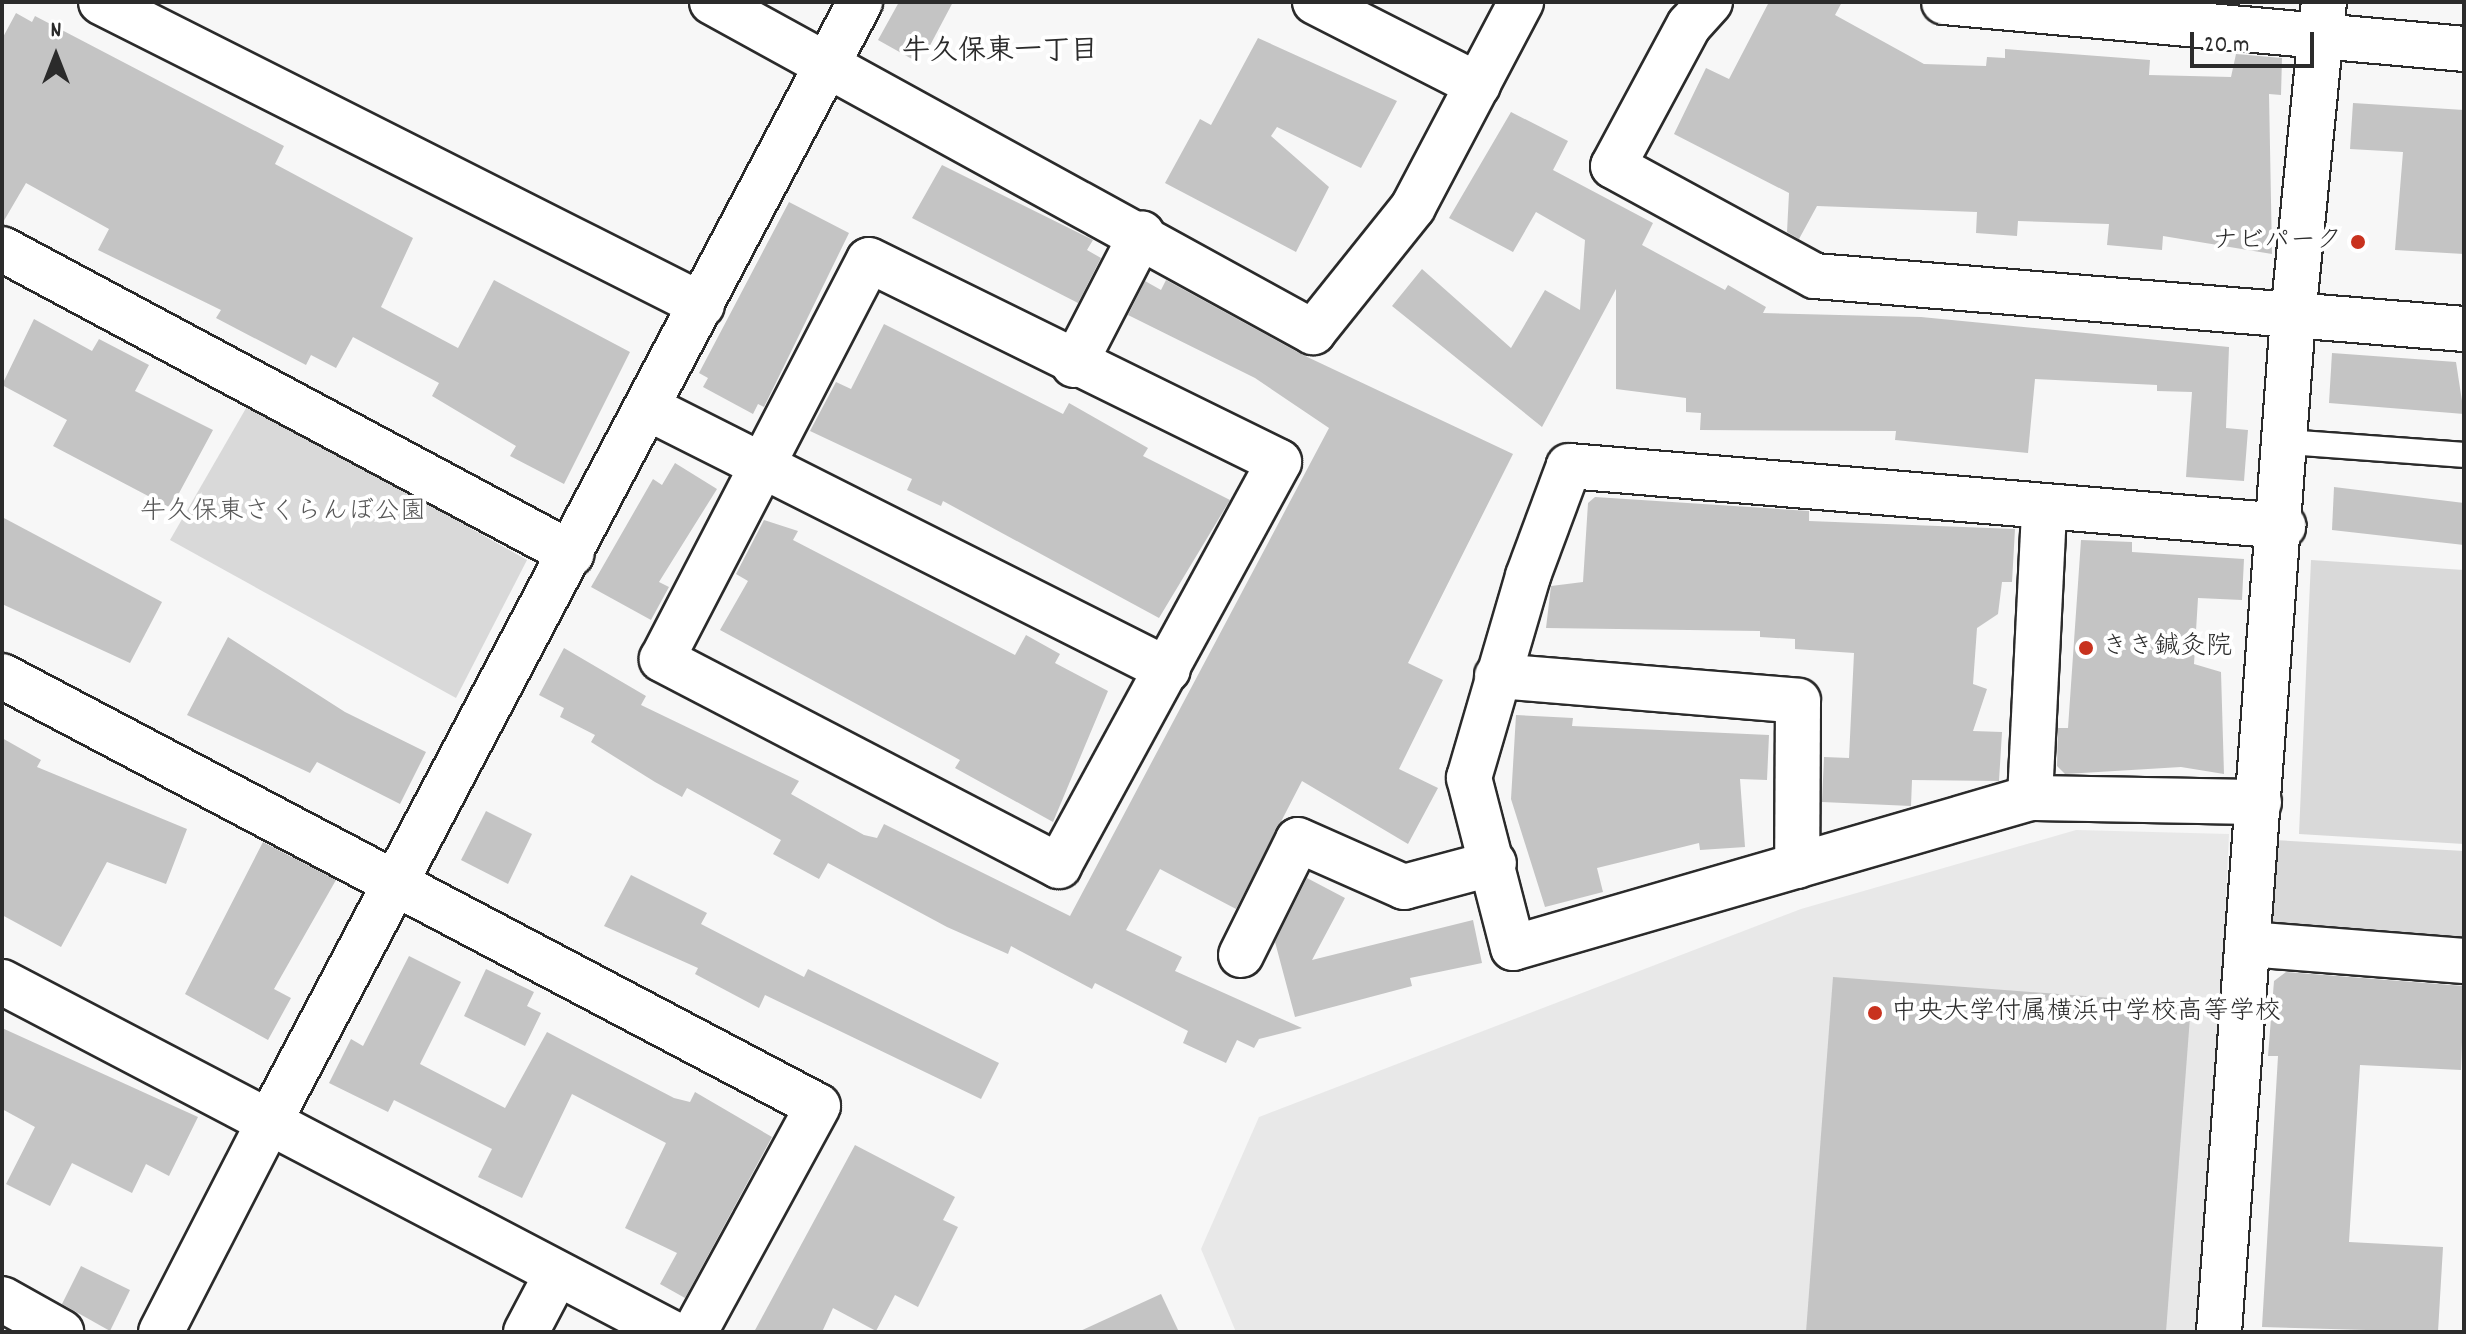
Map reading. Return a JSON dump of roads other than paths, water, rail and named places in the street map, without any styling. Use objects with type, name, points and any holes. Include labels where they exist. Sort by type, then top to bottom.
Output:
[{"type":"street","points":[[101,2],[702,305]]},
{"type":"street","points":[[712,2],[1142,233],[1313,332],[1413,207],[1521,2]]},
{"type":"street","points":[[161,1332],[860,2]]},
{"type":"street","points":[[1315,2],[1478,85]]},
{"type":"street","points":[[1710,2],[1689,25],[1613,166],[1815,276],[2464,329]]},
{"type":"street","points":[[1944,2],[2323,20],[2464,49]]},
{"type":"street","points":[[2219,1332],[2283,526],[2293,317],[2323,20]]},
{"type":"street","points":[[1074,365],[1142,233]]},
{"type":"street","points":[[2,249],[572,554]]},
{"type":"street","points":[[869,260],[1074,365],[1279,462],[1059,866],[662,659],[762,468],[869,260]]},
{"type":"street","points":[[648,408],[1168,670]]},
{"type":"street","points":[[2259,802],[2030,798],[1513,948],[1494,863],[1469,778],[1497,676],[1569,466],[2283,526]]},
{"type":"street","points":[[2030,798],[2044,508]]},
{"type":"street","points":[[2,676],[394,886],[818,1106],[695,1332]]},
{"type":"street","points":[[1497,676],[1798,701],[1797,866]]},
{"type":"street","points":[[1241,955],[1298,840],[1404,887],[1494,863]]},
{"type":"street","points":[[2248,944],[2464,961]]},
{"type":"street","points":[[2,982],[267,1126],[670,1332]]},
{"type":"street","points":[[526,1332],[556,1275]]},
{"type":"street","points":[[2,1299],[61,1332]]},
{"type":"lane","points":[[2287,442],[2464,455]]},
{"type":"place","name":"ナビパーク","points":[[2358,242]]},
{"type":"place","name":"きき鍼灸院","points":[[2086,648]]},
{"type":"place","name":"中央大学付属横浜中学校高等学校","points":[[1875,1013]]},
{"type":"district","name":"牛久保東一丁目","points":[[1000,53]]},
{"type":"park label","name":"牛久保東さくらんぼ公園","points":[[283,513]]}]
